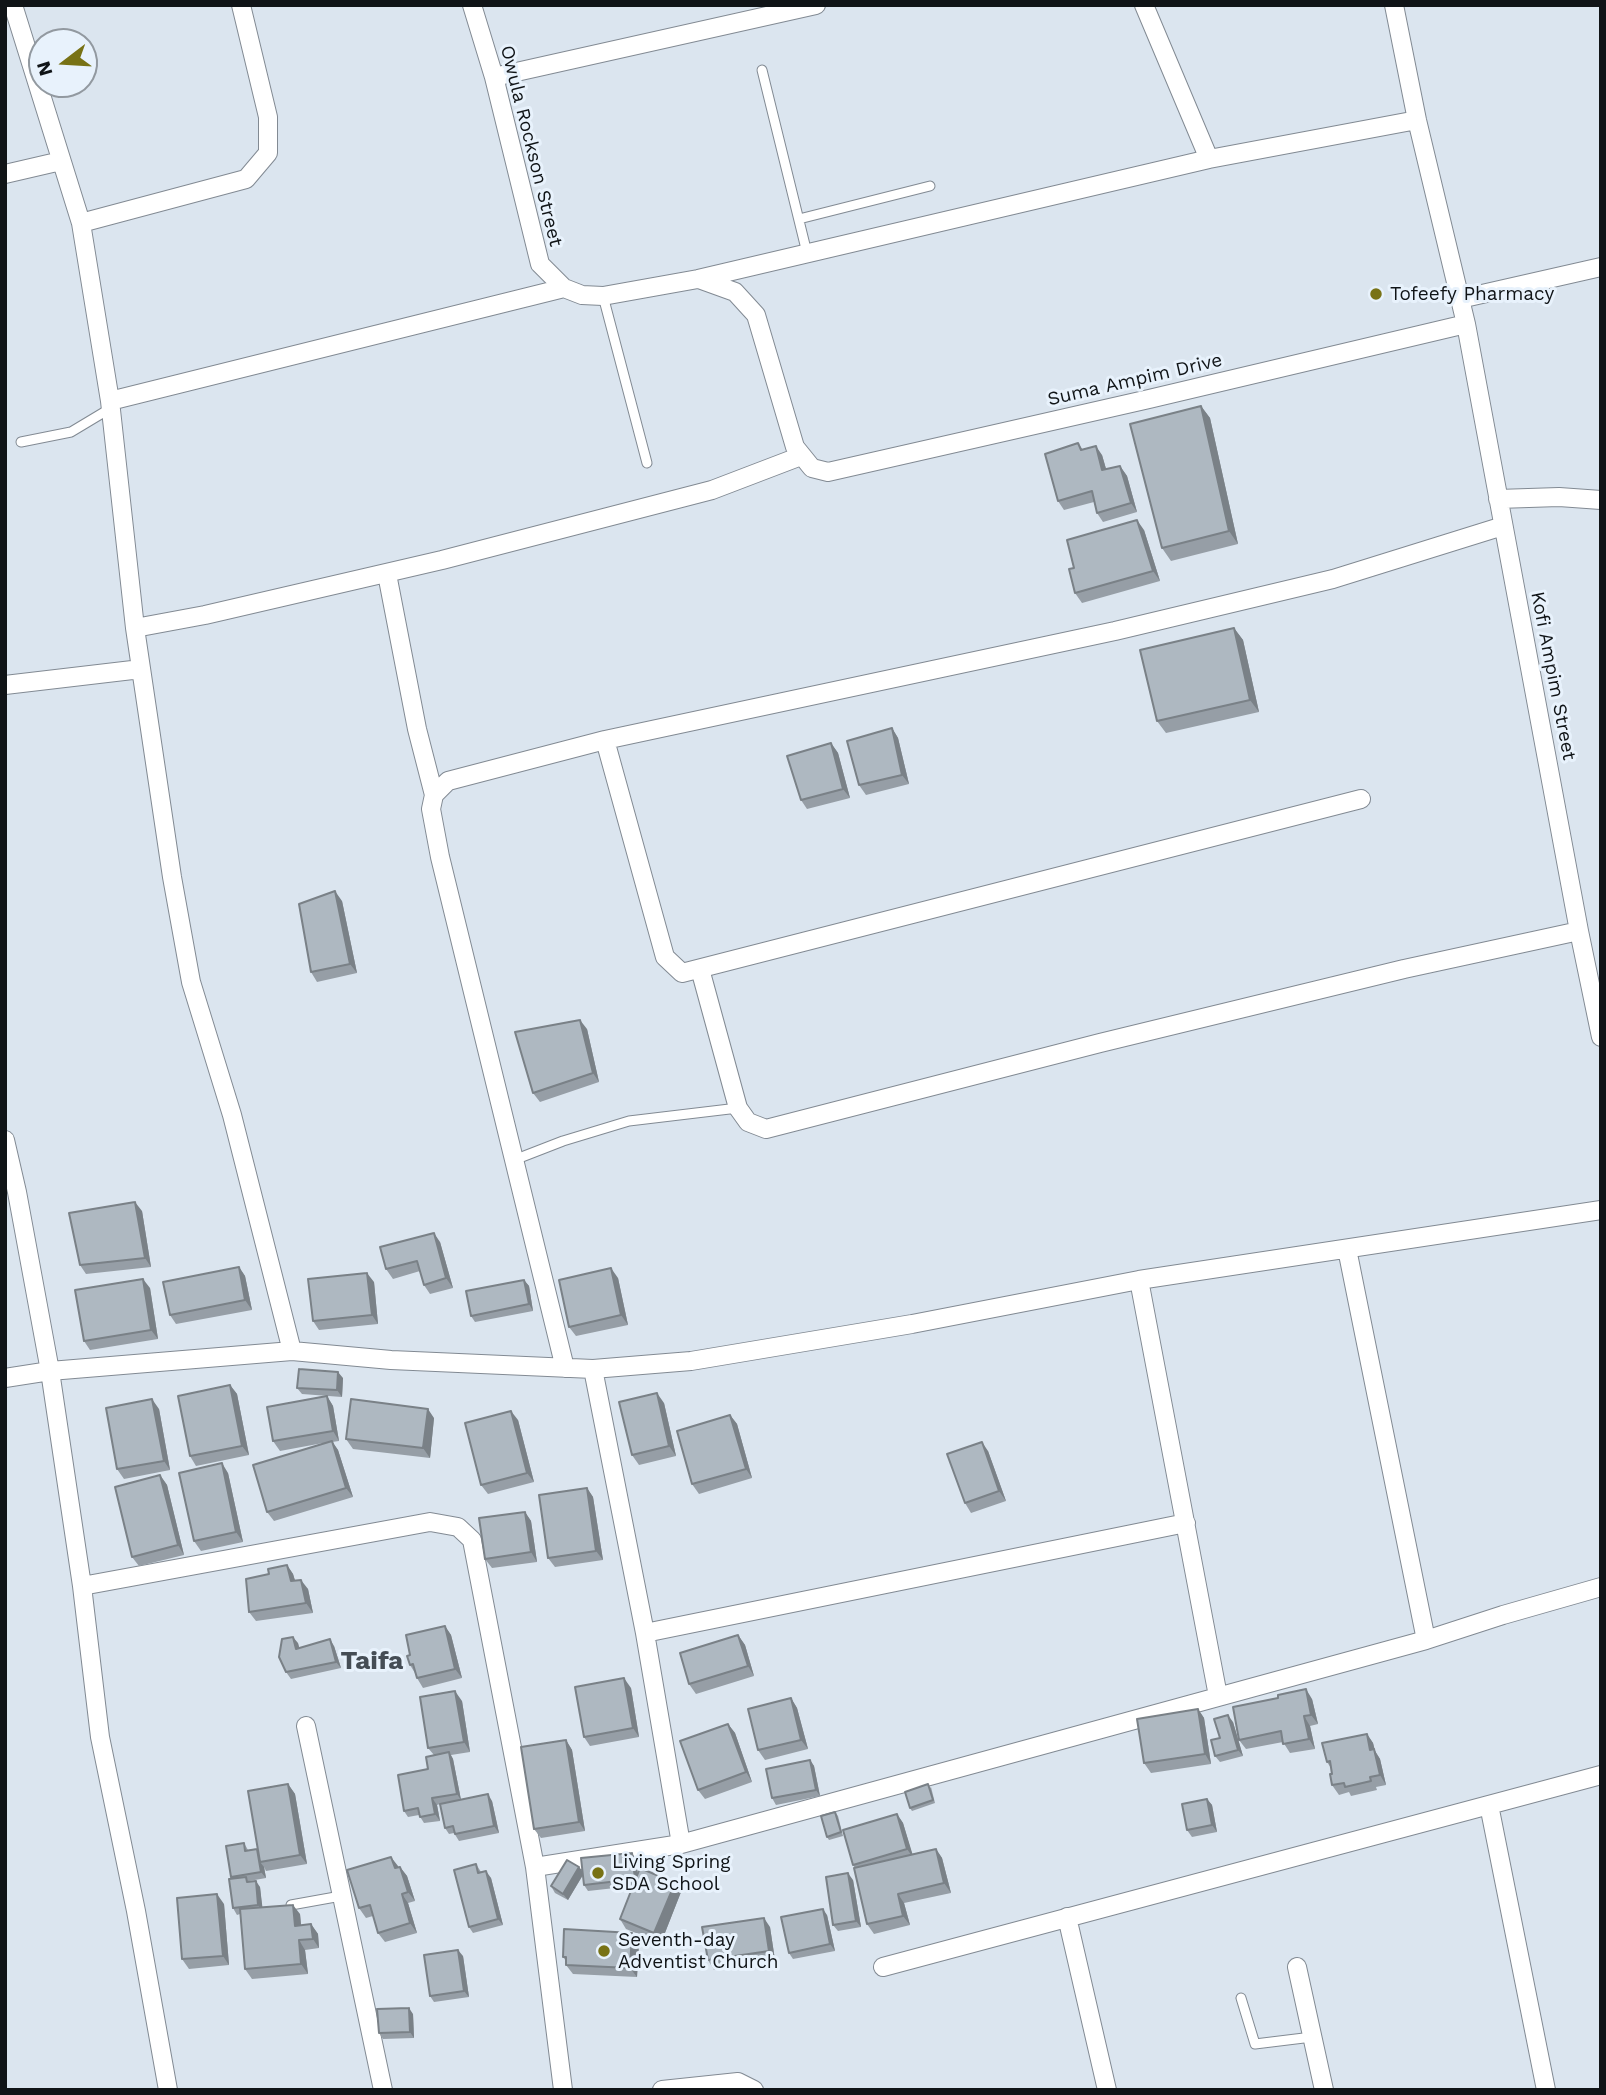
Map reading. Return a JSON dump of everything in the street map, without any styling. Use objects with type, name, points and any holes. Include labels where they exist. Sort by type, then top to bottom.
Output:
[{"type":"street","points":[[13,5],[81,223],[110,404],[135,628],[172,877],[191,982],[232,1115],[292,1351]]},
{"type":"street","points":[[81,223],[246,179],[268,153],[268,117],[241,5]]},
{"type":"street","name":"Owula Rockson Street","points":[[472,5],[494,77],[540,264],[564,288]]},
{"type":"street","points":[[1144,5],[1209,159]]},
{"type":"street","name":"Kofi Ampim Street","points":[[1394,5],[1417,120],[1466,324],[1601,1037]]},
{"type":"street","points":[[494,77],[813,6]]},
{"type":"street","points":[[110,404],[564,288],[582,295],[603,296],[698,279],[1209,159],[1417,120]]},
{"type":"street","points":[[5,174],[61,161]]},
{"type":"street","points":[[1460,299],[1601,267]]},
{"type":"street","points":[[135,628],[387,574],[712,490],[807,462],[795,447],[757,315],[735,292],[698,279]]},
{"type":"street","name":"Suma Ampim Drive","points":[[807,462],[828,472],[1149,400],[1466,324]]},
{"type":"street","points":[[1499,499],[1559,497],[1601,500]]},
{"type":"street","points":[[434,795],[448,781],[605,740],[1333,579],[1503,526]]},
{"type":"street","points":[[387,574],[417,729],[434,795],[431,809],[440,857],[565,1368]]},
{"type":"street","points":[[5,685],[141,669]]},
{"type":"street","points":[[605,740],[665,957],[682,973],[1361,799]]},
{"type":"street","points":[[700,969],[738,1108],[748,1122],[766,1129],[1404,968],[1579,932]]},
{"type":"street","points":[[5,1140],[11,1193],[50,1371],[82,1586],[100,1737],[136,1911],[168,2090]]},
{"type":"street","points":[[5,1378],[50,1371],[292,1351],[391,1360],[593,1369],[691,1362],[912,1324],[1139,1280],[1601,1210]]},
{"type":"street","points":[[1347,1249],[1426,1640]]},
{"type":"street","points":[[1139,1280],[1218,1696]]},
{"type":"street","points":[[593,1369],[645,1633],[681,1844]]},
{"type":"street","points":[[82,1586],[430,1522],[458,1527],[472,1540],[535,1867],[563,2090]]},
{"type":"street","points":[[645,1633],[1185,1523]]},
{"type":"street","points":[[535,1867],[681,1844],[1426,1640],[1601,1587]]},
{"type":"street","points":[[306,1726],[383,2090]]},
{"type":"street","points":[[883,1967],[1601,1775]]},
{"type":"street","points":[[1489,1805],[1546,2090]]},
{"type":"street","points":[[1067,1917],[1107,2090]]},
{"type":"street","points":[[1297,1966],[1324,2090]]},
{"type":"street","points":[[662,2090],[738,2082],[754,2090]]},
{"type":"lane","points":[[762,70],[807,253]]},
{"type":"lane","points":[[799,219],[930,186]]},
{"type":"lane","points":[[603,296],[647,463]]},
{"type":"lane","points":[[21,442],[71,432],[110,404]]},
{"type":"lane","points":[[514,1160],[563,1141],[629,1121],[738,1108]]},
{"type":"lane","points":[[291,1905],[341,1896]]},
{"type":"lane","points":[[1241,1998],[1255,2044],[1312,2037]]},
{"type":"building","points":[[1201,406],[1229,531],[1162,548],[1130,424]]},
{"type":"building","points":[[1078,443],[1081,450],[1096,446],[1102,470],[1120,466],[1131,503],[1097,513],[1092,491],[1058,501],[1045,454]]},
{"type":"building","points":[[1137,520],[1153,571],[1075,593],[1069,569],[1074,568],[1067,540]]},
{"type":"building","points":[[1234,628],[1250,700],[1157,721],[1140,650]]},
{"type":"building","points":[[892,728],[902,775],[859,785],[847,741]]},
{"type":"building","points":[[831,743],[843,789],[801,800],[787,756]]},
{"type":"building","points":[[335,891],[350,964],[311,972],[299,904]]},
{"type":"building","points":[[580,1020],[593,1073],[533,1093],[515,1032]]},
{"type":"building","points":[[135,1202],[145,1258],[80,1265],[69,1213]]},
{"type":"building","points":[[434,1233],[446,1278],[424,1285],[417,1261],[386,1269],[380,1247]]},
{"type":"building","points":[[239,1267],[245,1300],[170,1315],[163,1282]]},
{"type":"building","points":[[611,1268],[621,1315],[569,1327],[559,1280]]},
{"type":"building","points":[[367,1273],[372,1315],[313,1321],[308,1279]]},
{"type":"building","points":[[143,1279],[151,1330],[84,1341],[75,1290]]},
{"type":"building","points":[[524,1280],[529,1304],[471,1316],[466,1291]]},
{"type":"building","points":[[299,1369],[338,1372],[337,1390],[297,1388]]},
{"type":"building","points":[[230,1385],[242,1446],[190,1456],[178,1396]]},
{"type":"building","points":[[657,1393],[669,1446],[632,1455],[619,1402]]},
{"type":"building","points":[[327,1396],[333,1431],[273,1441],[267,1407]]},
{"type":"building","points":[[152,1399],[164,1461],[117,1469],[106,1408]]},
{"type":"building","points":[[351,1399],[428,1409],[423,1448],[346,1439]]},
{"type":"building","points":[[511,1411],[527,1473],[481,1485],[465,1423]]},
{"type":"building","points":[[730,1415],[746,1469],[692,1484],[677,1431]]},
{"type":"building","points":[[332,1441],[346,1488],[267,1512],[253,1465]]},
{"type":"building","points":[[982,1442],[999,1491],[965,1503],[947,1454]]},
{"type":"building","points":[[222,1463],[236,1532],[194,1541],[179,1473]]},
{"type":"building","points":[[160,1475],[178,1545],[132,1557],[115,1487]]},
{"type":"building","points":[[587,1488],[596,1551],[548,1558],[539,1495]]},
{"type":"building","points":[[525,1512],[531,1552],[485,1559],[479,1518]]},
{"type":"building","points":[[287,1565],[291,1581],[301,1580],[306,1603],[249,1612],[246,1579],[269,1574],[268,1569]]},
{"type":"building","points":[[445,1626],[455,1669],[417,1678],[413,1664],[410,1665],[407,1656],[410,1655],[406,1635]]},
{"type":"building","points":[[738,1635],[748,1666],[689,1684],[680,1653]]},
{"type":"building","points":[[293,1637],[296,1649],[330,1639],[336,1662],[286,1672],[279,1657],[282,1639]]},
{"type":"building","points":[[624,1678],[633,1728],[584,1737],[575,1687]]},
{"type":"building","points":[[1306,1689],[1311,1715],[1304,1716],[1309,1739],[1283,1744],[1281,1731],[1239,1740],[1233,1707]]},
{"type":"building","points":[[455,1691],[464,1742],[428,1748],[420,1697]]},
{"type":"building","points":[[791,1698],[801,1740],[758,1750],[748,1709]]},
{"type":"building","points":[[1198,1709],[1205,1754],[1144,1763],[1137,1719]]},
{"type":"building","points":[[1228,1715],[1238,1750],[1215,1756],[1211,1740],[1220,1738],[1214,1719]]},
{"type":"building","points":[[728,1724],[746,1772],[698,1790],[680,1741]]},
{"type":"building","points":[[1367,1734],[1370,1750],[1374,1749],[1380,1775],[1370,1777],[1371,1781],[1345,1787],[1344,1783],[1332,1785],[1330,1761],[1327,1762],[1322,1743]]},
{"type":"building","points":[[566,1740],[579,1822],[534,1829],[521,1747]]},
{"type":"building","points":[[449,1752],[457,1794],[432,1798],[435,1814],[420,1817],[418,1808],[404,1811],[398,1775],[428,1769],[426,1757]]},
{"type":"building","points":[[810,1760],[816,1790],[772,1798],[766,1769]]},
{"type":"building","points":[[288,1784],[300,1855],[260,1862],[248,1791]]},
{"type":"building","points":[[928,1784],[933,1800],[910,1808],[905,1792]]},
{"type":"building","points":[[488,1794],[494,1826],[455,1834],[453,1826],[445,1828],[440,1804]]},
{"type":"building","points":[[1207,1799],[1212,1825],[1187,1830],[1182,1804]]},
{"type":"building","points":[[835,1812],[841,1832],[827,1837],[821,1816]]},
{"type":"building","points":[[897,1814],[907,1849],[853,1865],[843,1830]]},
{"type":"building","points":[[244,1843],[245,1851],[257,1849],[261,1872],[231,1877],[226,1846]]},
{"type":"building","points":[[936,1849],[944,1883],[898,1894],[903,1916],[867,1924],[854,1868]]},
{"type":"building","points":[[632,1853],[635,1879],[584,1885],[581,1858]]},
{"type":"building","points":[[391,1857],[395,1868],[400,1867],[408,1892],[402,1894],[410,1923],[378,1933],[370,1905],[359,1908],[347,1870]]},
{"type":"building","points":[[567,1860],[579,1867],[563,1894],[551,1886]]},
{"type":"building","points":[[476,1864],[478,1873],[486,1871],[498,1919],[469,1927],[454,1870]]},
{"type":"building","points":[[640,1868],[675,1883],[654,1933],[620,1919]]},
{"type":"building","points":[[848,1873],[856,1921],[833,1925],[826,1877]]},
{"type":"building","points":[[246,1877],[247,1882],[256,1881],[258,1905],[233,1908],[229,1879]]},
{"type":"building","points":[[217,1894],[223,1956],[182,1959],[177,1898]]},
{"type":"building","points":[[293,1905],[295,1926],[311,1924],[313,1939],[299,1940],[301,1964],[245,1969],[240,1909]]},
{"type":"building","points":[[823,1909],[830,1944],[789,1953],[781,1917]]},
{"type":"building","points":[[764,1918],[769,1951],[708,1960],[702,1927]]},
{"type":"building","name":"Seventh-day Adventist Church","points":[[564,1929],[632,1933],[630,1968],[566,1965],[566,1957],[563,1957]]},
{"type":"building","points":[[458,1950],[464,1991],[430,1996],[424,1955]]},
{"type":"building","points":[[409,2008],[410,2032],[379,2033],[377,2009]]},
{"type":"place","name":"Tofeefy Pharmacy","points":[[1376,294]]},
{"type":"place","name":"Living Spring SDA School","points":[[598,1873]]},
{"type":"place","name":"Seventh-day Adventist Church","points":[[604,1951]]},
{"type":"district","name":"Taifa","points":[[372,1661]]}]
